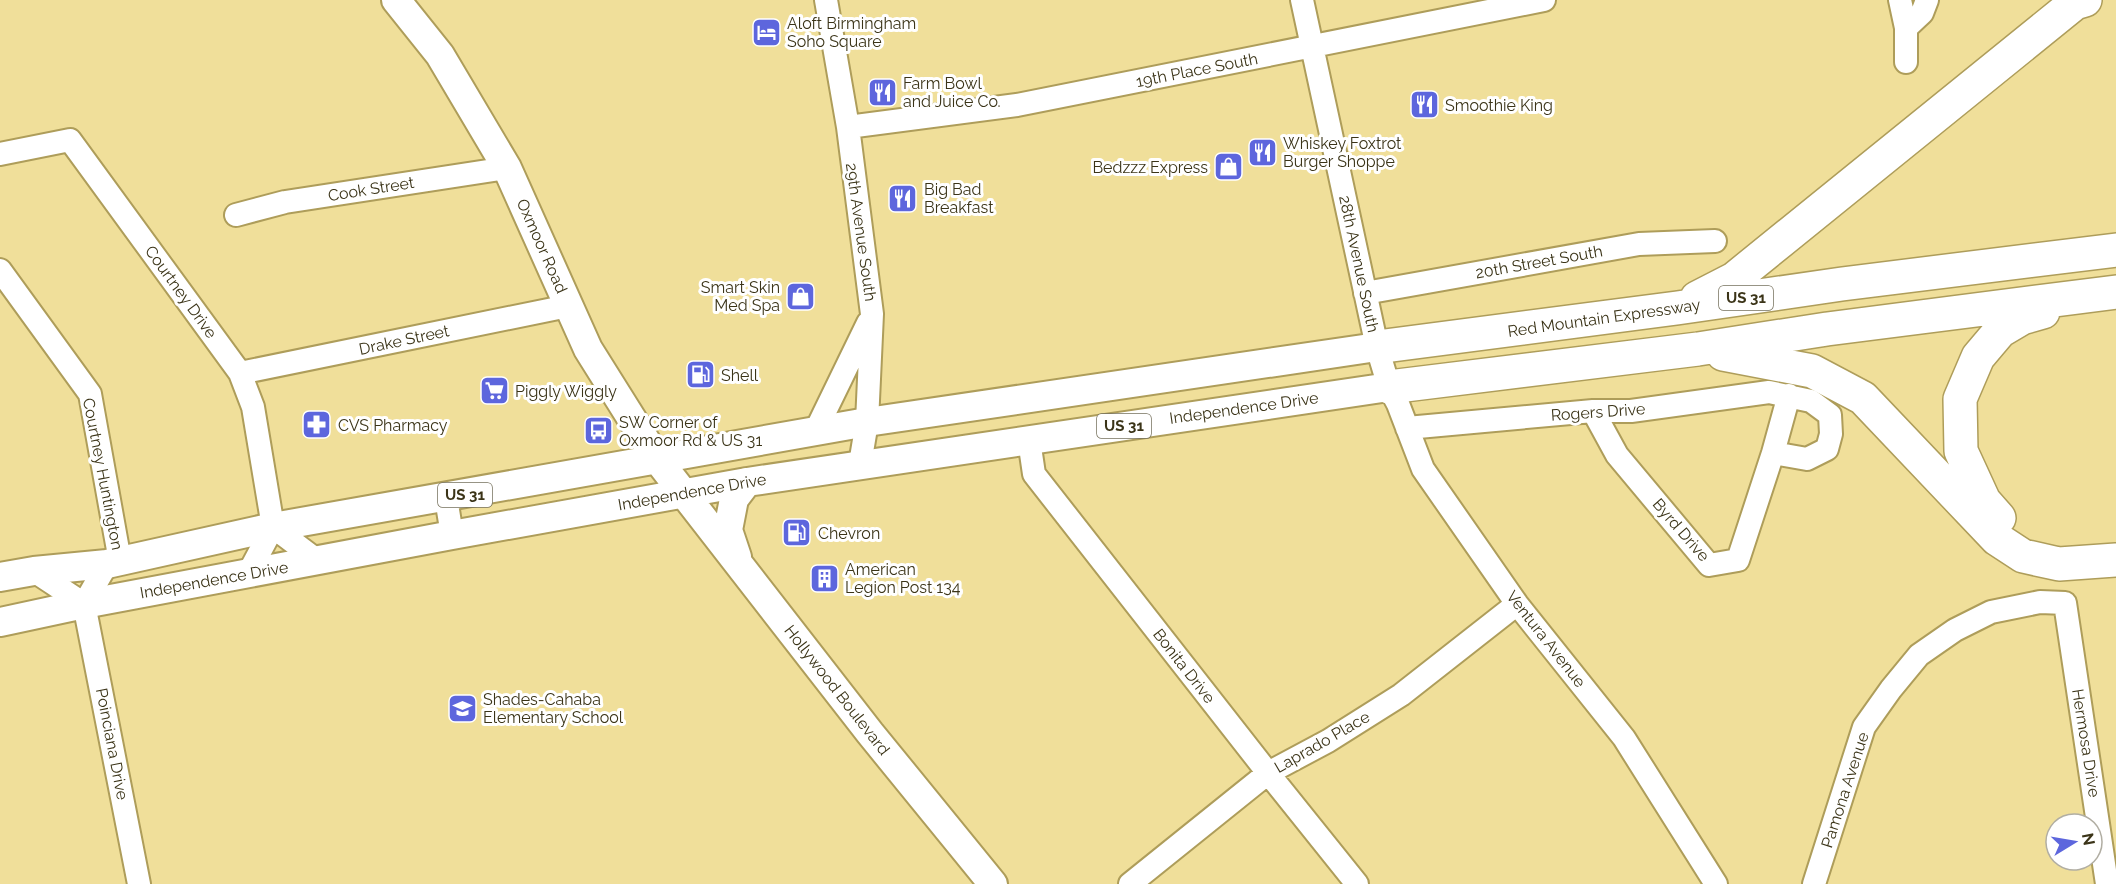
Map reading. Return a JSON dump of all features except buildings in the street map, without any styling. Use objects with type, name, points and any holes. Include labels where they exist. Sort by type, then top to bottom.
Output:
[{"type":"highway","points":[[1677,308],[1734,279],[2079,1]]},
{"type":"highway","name":"Red Mountain Expressway","points":[[1377,347],[1842,284],[2116,250]]},
{"type":"highway","points":[[2109,293],[2022,318],[2000,331],[1978,357],[1960,399],[1961,451],[1984,501],[2002,521],[2026,537],[2058,546],[2095,549],[2116,543]]},
{"type":"highway","name":"US 31","points":[[1389,387],[1698,349],[1827,329],[2109,293]]},
{"type":"highway","points":[[1698,349],[1807,369],[1863,398],[1997,539],[2023,556],[2059,564],[2116,560]]},
{"type":"main road","name":"Oxmoor Road","points":[[396,0],[440,55],[507,168],[588,349],[657,459],[684,494]]},
{"type":"main road","name":"US 31","points":[[0,577],[113,562],[273,527],[867,422],[1377,347]]},
{"type":"main road","name":"Independence Drive","points":[[0,622],[452,535],[747,482],[1389,387]]},
{"type":"main road","points":[[742,570],[728,530],[734,500],[747,482]]},
{"type":"main road","name":"Hollywood Boulevard","points":[[684,494],[870,733],[993,884]]},
{"type":"street","name":"29th Avenue South","points":[[826,0],[848,128],[872,314],[867,422],[860,464]]},
{"type":"street","name":"28th Avenue South","points":[[1302,0],[1377,347],[1389,387]]},
{"type":"street","name":"19th Place South","points":[[848,128],[1017,105],[1544,0]]},
{"type":"street","points":[[1900,0],[1906,28],[1906,62]]},
{"type":"street","points":[[1906,28],[1922,13],[1927,0]]},
{"type":"street","name":"Courtney Drive","points":[[0,154],[70,140],[240,373],[253,407],[273,527]]},
{"type":"street","name":"Cook Street","points":[[236,215],[285,202],[507,168]]},
{"type":"street","name":"20th Street South","points":[[1365,293],[1639,244],[1715,241]]},
{"type":"street","name":"Courtney Huntington","points":[[0,270],[90,394],[113,562]]},
{"type":"street","name":"Drake Street","points":[[240,373],[568,306]]},
{"type":"street","points":[[815,432],[872,314]]},
{"type":"street","name":"Ventura Avenue","points":[[1389,387],[1424,469],[1517,604],[1624,738],[1716,884]]},
{"type":"street","name":"Rogers Drive","points":[[1407,428],[1593,411],[1631,411],[1769,392],[1789,395]]},
{"type":"street","points":[[1773,453],[1807,459],[1827,449],[1831,434],[1830,415],[1811,401],[1789,395]]},
{"type":"street","name":"Byrd Drive","points":[[1593,411],[1617,454],[1708,565],[1738,560],[1773,453],[1789,395]]},
{"type":"street","name":"Bonita Drive","points":[[1029,440],[1034,474],[1358,884]]},
{"type":"street","points":[[446,498],[452,535]]},
{"type":"street","points":[[248,574],[273,527],[318,561]]},
{"type":"street","points":[[34,571],[84,604],[113,562]]},
{"type":"street","name":"Pamona Avenue","points":[[1815,884],[1864,727],[1919,655],[1955,630],[1991,612],[2040,602],[2065,603]]},
{"type":"street","name":"Hermosa Drive","points":[[2065,603],[2107,884]]},
{"type":"street","name":"Poinciana Drive","points":[[84,604],[139,884]]},
{"type":"street","name":"Laprado Place","points":[[1130,884],[1268,773],[1328,741],[1401,695],[1517,604]]},
{"type":"place","name":"Aloft Birmingham Soho Square","points":[[766,32]]},
{"type":"place","name":"Farm Bowl and Juice Co.","points":[[882,92]]},
{"type":"place","name":"Smoothie King","points":[[1424,105]]},
{"type":"place","name":"Whiskey Foxtrot Burger Shoppe","points":[[1262,152]]},
{"type":"place","name":"Bedzzz Express","points":[[1229,167]]},
{"type":"place","name":"Big Bad Breakfast","points":[[903,198]]},
{"type":"place","name":"Smart Skin Med Spa","points":[[801,296]]},
{"type":"place","name":"Shell","points":[[700,375]]},
{"type":"place","name":"Piggly Wiggly","points":[[494,391]]},
{"type":"place","name":"CVS Pharmacy","points":[[317,425]]},
{"type":"place","name":"SW Corner of Oxmoor Rd & US 31","points":[[598,431]]},
{"type":"place","name":"Chevron","points":[[797,533]]},
{"type":"place","name":"American Legion Post 134","points":[[824,578]]},
{"type":"place","name":"Shades-Cahaba Elementary School","points":[[462,708]]}]
